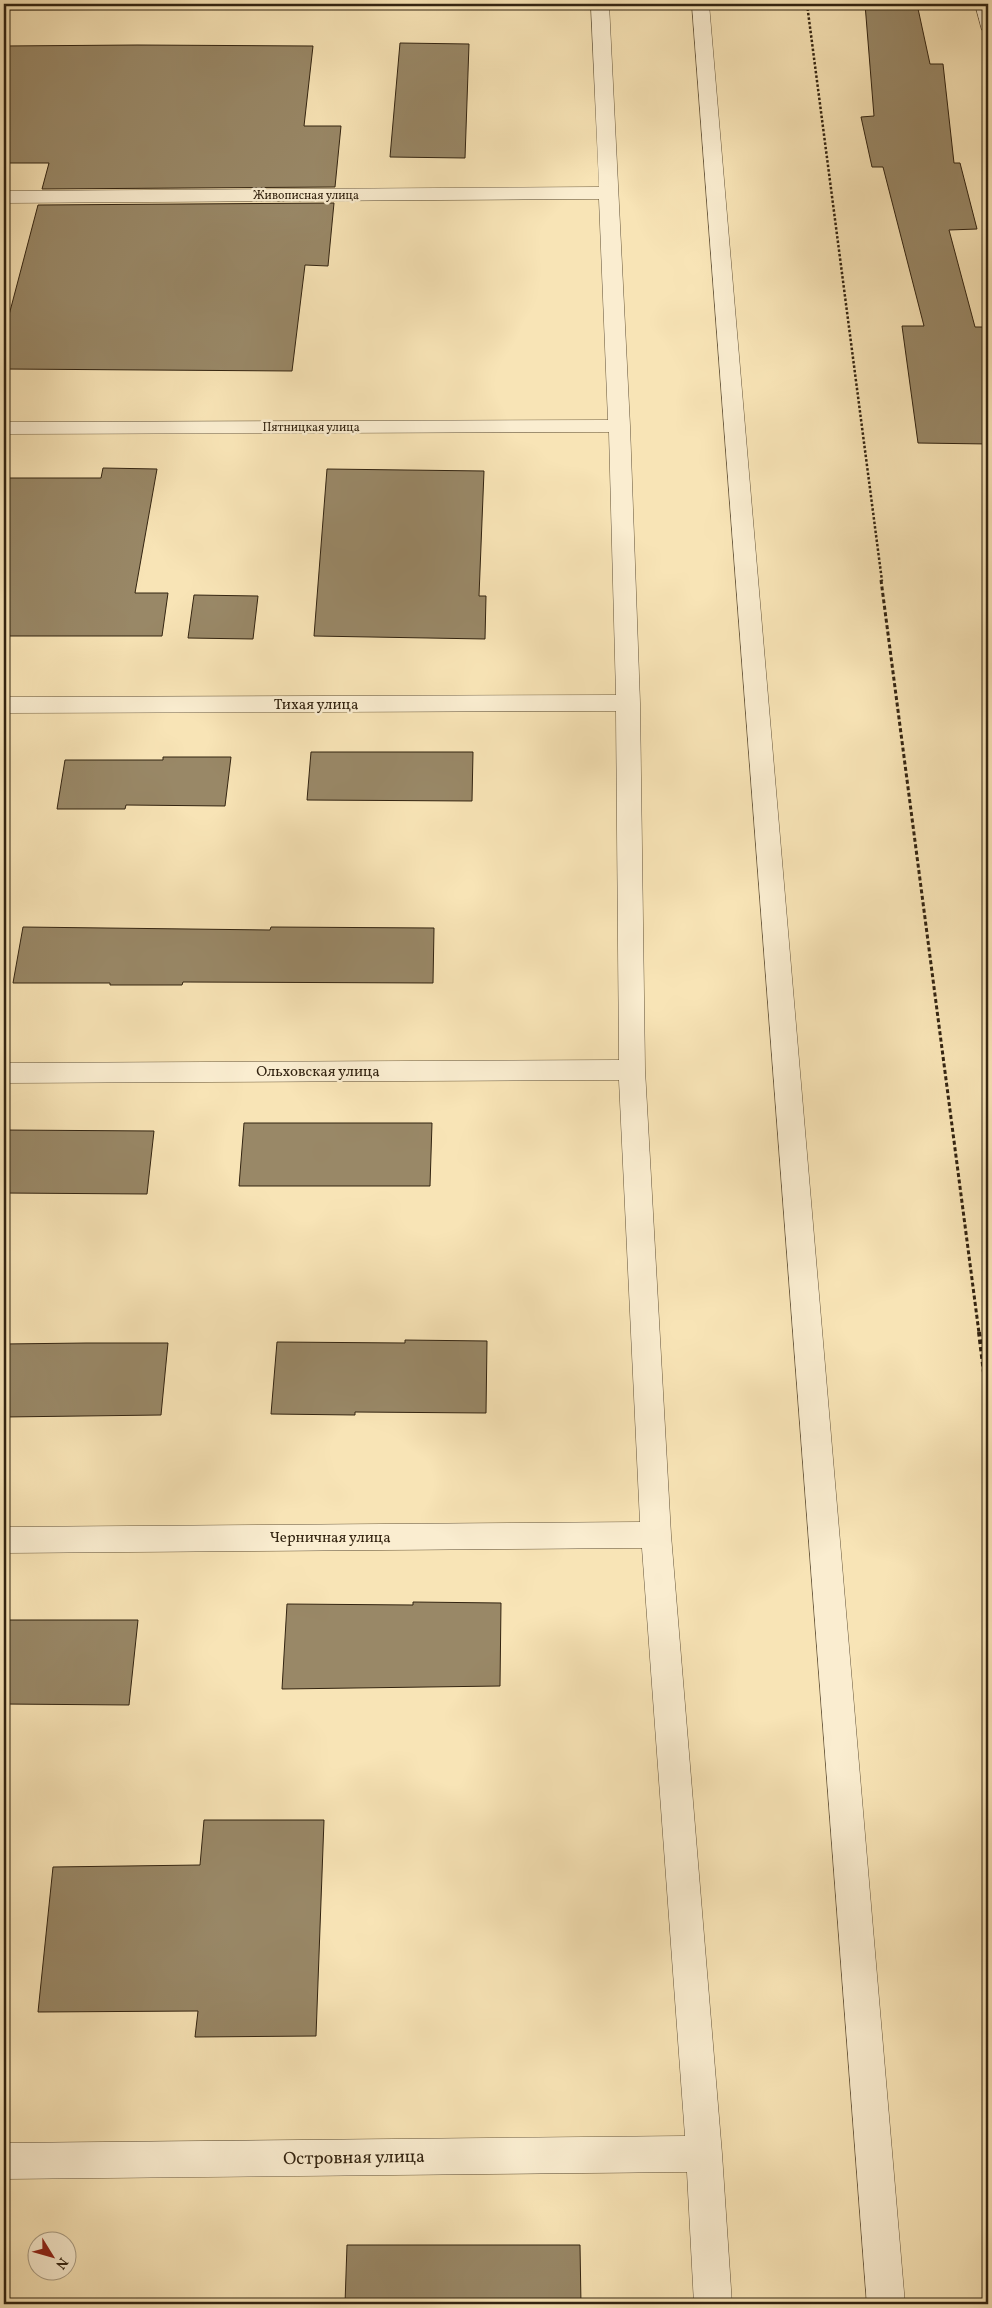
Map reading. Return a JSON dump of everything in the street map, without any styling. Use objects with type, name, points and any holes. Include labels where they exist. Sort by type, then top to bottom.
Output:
[{"type":"street","points":[[4,5],[192,4]]},
{"type":"street","points":[[600,4],[607,193],[619,426],[628,703],[632,1070],[656,1535],[704,2154],[713,2304]]},
{"type":"street","points":[[700,4],[886,2304]]},
{"type":"street","points":[[983,4],[988,26]]},
{"type":"street","name":"Живописная улица","points":[[4,197],[607,193]]},
{"type":"street","name":"Пятницкая улица","points":[[4,428],[619,426]]},
{"type":"street","name":"Тихая улица","points":[[4,705],[628,703]]},
{"type":"street","name":"Ольховская улица","points":[[4,1073],[632,1070]]},
{"type":"street","name":"Черничная улица","points":[[4,1540],[656,1535]]},
{"type":"street","name":"Островная улица","points":[[4,2161],[704,2154]]},
{"type":"path","points":[[807,4],[988,1405]]},
{"type":"building","points":[[865,4],[917,4],[930,64],[943,64],[954,163],[960,163],[977,229],[949,230],[975,327],[988,327],[988,444],[918,443],[902,326],[924,326],[883,167],[872,167],[861,117],[874,116]]},
{"type":"building","points":[[400,43],[469,44],[465,158],[390,157]]},
{"type":"building","points":[[4,46],[313,46],[304,126],[341,126],[335,187],[42,189],[49,163],[4,163]]},
{"type":"building","points":[[334,203],[328,266],[305,265],[292,371],[4,369],[4,334],[38,205]]},
{"type":"building","points":[[103,468],[157,469],[135,593],[168,593],[162,636],[4,636],[4,478],[101,478]]},
{"type":"building","points":[[327,469],[484,471],[479,596],[486,596],[485,639],[314,636]]},
{"type":"building","points":[[194,595],[258,596],[253,639],[188,638]]},
{"type":"building","points":[[311,752],[473,752],[472,801],[307,800]]},
{"type":"building","points":[[163,757],[231,757],[225,806],[126,805],[125,809],[57,809],[65,760],[163,760]]},
{"type":"building","points":[[23,927],[270,930],[271,927],[434,928],[433,983],[183,982],[182,985],[110,985],[110,983],[13,983]]},
{"type":"building","points":[[244,1123],[432,1123],[430,1186],[239,1186]]},
{"type":"building","points":[[4,1130],[154,1131],[147,1194],[4,1193]]},
{"type":"building","points":[[405,1340],[487,1341],[486,1413],[355,1412],[355,1415],[271,1414],[277,1342],[405,1343]]},
{"type":"building","points":[[168,1343],[161,1415],[4,1417],[4,1344]]},
{"type":"building","points":[[413,1602],[501,1603],[500,1686],[282,1689],[287,1604],[413,1605]]},
{"type":"building","points":[[4,1620],[138,1620],[129,1705],[4,1704]]},
{"type":"building","points":[[204,1820],[324,1820],[316,2036],[195,2037],[198,2011],[38,2012],[53,1867],[200,1865]]},
{"type":"building","points":[[347,2245],[580,2245],[581,2304],[345,2304]]}]
